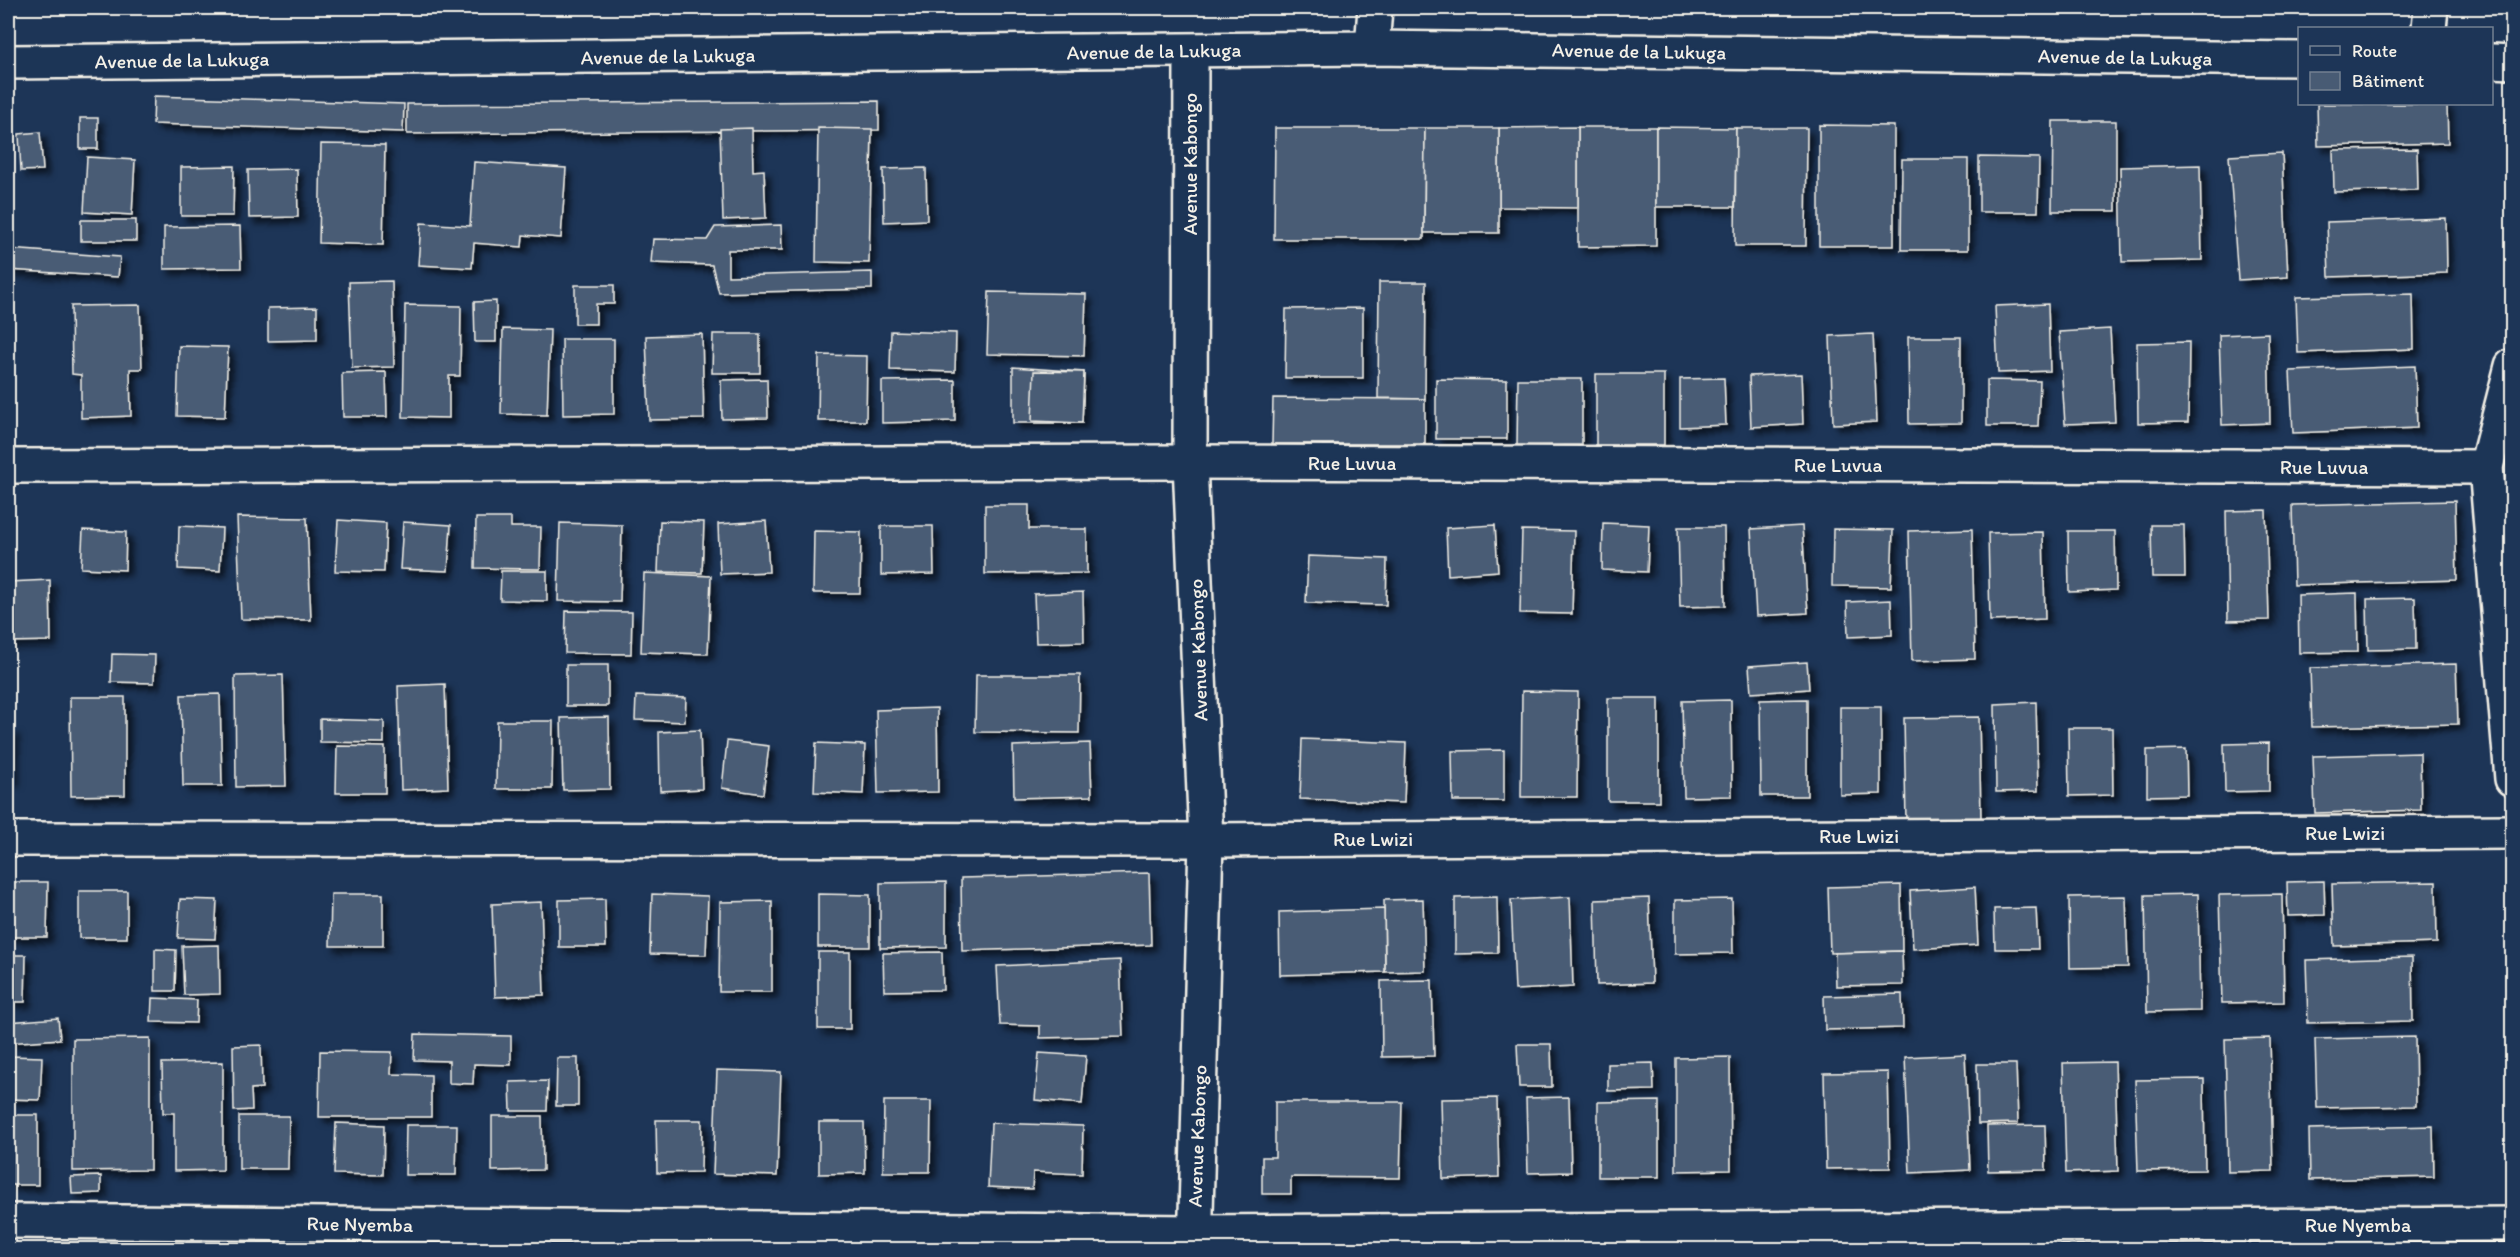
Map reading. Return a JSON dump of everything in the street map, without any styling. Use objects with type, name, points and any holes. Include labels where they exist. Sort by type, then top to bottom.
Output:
[{"type":"street","points":[[1372,48],[1375,8]]},
{"type":"street","points":[[2429,27],[2431,8]]},
{"type":"street","name":"Avenue de la Lukuga","points":[[8,62],[1372,48],[2298,59]]},
{"type":"street","name":"Avenue Kabongo","points":[[1191,51],[1190,462],[1206,840],[1195,1241]]},
{"type":"street","points":[[2493,61],[2512,62]]},
{"type":"street","points":[[2512,366],[2486,467],[2512,779]]},
{"type":"street","name":"Rue Luvua","points":[[8,466],[1190,462],[2486,467]]},
{"type":"street","name":"Rue Lwizi","points":[[8,839],[1206,840],[2512,832]]},
{"type":"street","name":"Rue Nyemba","points":[[8,1221],[1195,1241],[2512,1224]]},
{"type":"building","points":[[154,96],[404,104],[403,132],[153,124]]},
{"type":"building","points":[[879,101],[879,130],[407,134],[407,104]]},
{"type":"building","points":[[2317,105],[2447,105],[2448,143],[2318,146]]},
{"type":"building","points":[[80,118],[98,118],[98,149],[80,149]]},
{"type":"building","points":[[2053,121],[2116,121],[2116,211],[2052,211]]},
{"type":"building","points":[[1819,125],[1894,126],[1894,246],[1819,246]]},
{"type":"building","points":[[1578,127],[1656,127],[1656,246],[1578,247]]},
{"type":"building","points":[[1578,127],[1578,208],[1499,207],[1499,128]]},
{"type":"building","points":[[1656,127],[1736,128],[1735,207],[1656,207]]},
{"type":"building","points":[[752,128],[753,171],[764,170],[766,218],[723,220],[720,129]]},
{"type":"building","points":[[818,128],[872,129],[869,263],[816,262]]},
{"type":"building","points":[[1275,128],[1425,128],[1424,239],[1274,239]]},
{"type":"building","points":[[1425,128],[1499,128],[1499,233],[1424,233]]},
{"type":"building","points":[[1736,128],[1807,128],[1806,246],[1735,246]]},
{"type":"building","points":[[40,132],[43,170],[21,171],[19,134]]},
{"type":"building","points":[[321,144],[385,145],[383,245],[319,243]]},
{"type":"building","points":[[2417,149],[2418,190],[2334,192],[2333,150]]},
{"type":"building","points":[[2282,153],[2288,277],[2238,280],[2229,156]]},
{"type":"building","points":[[87,157],[135,160],[132,215],[84,212]]},
{"type":"building","points":[[1979,157],[2039,158],[2038,212],[1979,212]]},
{"type":"building","points":[[1902,159],[1968,159],[1968,250],[1901,250]]},
{"type":"building","points":[[474,162],[566,168],[561,238],[523,235],[522,247],[474,243],[472,268],[418,265],[421,223],[470,226]]},
{"type":"building","points":[[2200,165],[2202,260],[2122,262],[2120,167]]},
{"type":"building","points":[[234,166],[233,216],[181,216],[181,167]]},
{"type":"building","points":[[926,168],[927,220],[884,222],[883,169]]},
{"type":"building","points":[[297,169],[298,217],[249,218],[248,170]]},
{"type":"building","points":[[2446,218],[2447,273],[2329,277],[2327,222]]},
{"type":"building","points":[[81,220],[136,220],[136,241],[81,241]]},
{"type":"building","points":[[781,225],[782,250],[728,250],[728,276],[872,272],[872,289],[719,293],[712,265],[651,263],[653,239],[707,240],[715,227]]},
{"type":"building","points":[[240,226],[241,268],[164,269],[164,227]]},
{"type":"building","points":[[8,249],[120,257],[118,277],[8,270]]},
{"type":"building","points":[[392,281],[394,367],[352,368],[349,282]]},
{"type":"building","points":[[1379,282],[1426,282],[1425,399],[1378,398]]},
{"type":"building","points":[[575,285],[614,285],[614,304],[596,304],[596,324],[575,324]]},
{"type":"building","points":[[989,292],[1086,294],[1084,356],[987,354]]},
{"type":"building","points":[[2413,294],[2414,349],[2298,353],[2296,297]]},
{"type":"building","points":[[496,301],[496,342],[475,342],[474,302]]},
{"type":"building","points":[[2048,304],[2050,371],[1998,373],[1995,306]]},
{"type":"building","points":[[140,305],[142,369],[130,369],[131,416],[81,418],[81,375],[72,374],[71,306]]},
{"type":"building","points":[[405,305],[461,306],[460,376],[449,376],[449,418],[403,417]]},
{"type":"building","points":[[317,307],[317,340],[268,341],[268,308]]},
{"type":"building","points":[[1363,308],[1363,378],[1285,378],[1286,309]]},
{"type":"building","points":[[503,329],[550,330],[547,415],[501,414]]},
{"type":"building","points":[[2110,329],[2115,422],[2065,424],[2059,332]]},
{"type":"building","points":[[891,331],[956,333],[955,372],[890,370]]},
{"type":"building","points":[[2268,333],[2270,423],[2222,425],[2219,335]]},
{"type":"building","points":[[702,334],[704,419],[649,420],[646,336]]},
{"type":"building","points":[[713,334],[760,334],[760,373],[712,373]]},
{"type":"building","points":[[1873,334],[1877,422],[1833,424],[1830,336]]},
{"type":"building","points":[[1908,337],[1961,337],[1961,423],[1909,424]]},
{"type":"building","points":[[562,339],[614,339],[614,414],[563,415]]},
{"type":"building","points":[[2189,342],[2188,422],[2138,423],[2137,343]]},
{"type":"building","points":[[179,346],[228,347],[225,417],[177,416]]},
{"type":"building","points":[[819,355],[867,356],[866,421],[818,421]]},
{"type":"building","points":[[2415,366],[2417,428],[2293,433],[2290,371]]},
{"type":"building","points":[[1013,367],[1084,372],[1082,423],[1013,423]]},
{"type":"building","points":[[1034,371],[1084,372],[1082,423],[1032,421]]},
{"type":"building","points":[[386,372],[387,417],[343,417],[342,373]]},
{"type":"building","points":[[1596,374],[1664,374],[1664,445],[1596,445]]},
{"type":"building","points":[[1801,374],[1803,424],[1751,427],[1749,376]]},
{"type":"building","points":[[1724,378],[1726,425],[1680,427],[1680,379]]},
{"type":"building","points":[[767,379],[768,418],[722,419],[721,380]]},
{"type":"building","points":[[1436,379],[1507,380],[1507,439],[1436,439]]},
{"type":"building","points":[[1518,379],[1582,379],[1582,445],[1517,446]]},
{"type":"building","points":[[955,380],[955,421],[882,423],[882,381]]},
{"type":"building","points":[[1987,380],[2040,381],[2038,426],[1987,426]]},
{"type":"building","points":[[1273,398],[1425,399],[1425,444],[1272,444]]},
{"type":"building","points":[[2455,501],[2457,580],[2294,585],[2292,505]]},
{"type":"building","points":[[985,505],[1029,505],[1029,529],[1087,529],[1087,573],[985,574]]},
{"type":"building","points":[[2266,510],[2269,620],[2228,621],[2226,511]]},
{"type":"building","points":[[237,517],[307,518],[311,620],[241,619]]},
{"type":"building","points":[[476,518],[511,518],[511,527],[541,527],[540,569],[475,568]]},
{"type":"building","points":[[338,520],[386,523],[384,572],[335,571]]},
{"type":"building","points":[[660,521],[704,522],[702,573],[658,572]]},
{"type":"building","points":[[766,521],[769,572],[720,574],[718,524]]},
{"type":"building","points":[[403,522],[451,525],[448,571],[400,569]]},
{"type":"building","points":[[560,523],[622,525],[620,602],[558,601]]},
{"type":"building","points":[[1603,523],[1649,525],[1647,572],[1602,570]]},
{"type":"building","points":[[1495,525],[1498,571],[1448,575],[1446,528]]},
{"type":"building","points":[[2151,525],[2184,525],[2185,577],[2152,577]]},
{"type":"building","points":[[179,526],[222,528],[220,571],[178,569]]},
{"type":"building","points":[[881,526],[933,526],[934,574],[881,575]]},
{"type":"building","points":[[1802,526],[1808,613],[1756,616],[1751,529]]},
{"type":"building","points":[[1678,527],[1724,527],[1725,606],[1680,607]]},
{"type":"building","points":[[1833,529],[1893,530],[1891,587],[1832,586]]},
{"type":"building","points":[[1972,529],[1975,659],[1912,661],[1909,531]]},
{"type":"building","points":[[83,530],[126,532],[125,570],[81,568]]},
{"type":"building","points":[[1522,530],[1574,531],[1572,614],[1520,613]]},
{"type":"building","points":[[814,531],[861,532],[860,593],[813,593]]},
{"type":"building","points":[[2068,531],[2115,531],[2116,590],[2069,592]]},
{"type":"building","points":[[2043,532],[2045,619],[1990,621],[1988,533]]},
{"type":"building","points":[[1308,556],[1387,559],[1386,605],[1306,603]]},
{"type":"building","points":[[501,571],[547,571],[547,601],[500,600]]},
{"type":"building","points":[[644,573],[711,576],[708,654],[641,652]]},
{"type":"building","points":[[50,580],[51,641],[8,642],[8,582]]},
{"type":"building","points":[[1083,592],[1084,642],[1036,643],[1034,594]]},
{"type":"building","points":[[2357,593],[2358,652],[2299,653],[2298,595]]},
{"type":"building","points":[[2415,598],[2416,649],[2368,650],[2367,599]]},
{"type":"building","points":[[1891,600],[1892,635],[1848,637],[1847,602]]},
{"type":"building","points":[[566,611],[632,612],[631,654],[565,653]]},
{"type":"building","points":[[112,654],[155,655],[154,683],[111,682]]},
{"type":"building","points":[[1807,662],[1809,689],[1751,693],[1749,666]]},
{"type":"building","points":[[2456,664],[2458,724],[2312,727],[2310,668]]},
{"type":"building","points":[[566,665],[608,665],[608,706],[566,706]]},
{"type":"building","points":[[283,675],[286,786],[236,787],[235,676]]},
{"type":"building","points":[[976,675],[1080,675],[1079,733],[975,732]]},
{"type":"building","points":[[445,684],[448,788],[401,790],[398,686]]},
{"type":"building","points":[[1522,691],[1578,692],[1577,797],[1521,797]]},
{"type":"building","points":[[220,694],[222,786],[183,786],[181,695]]},
{"type":"building","points":[[636,696],[686,698],[685,722],[635,720]]},
{"type":"building","points":[[70,697],[125,697],[125,795],[71,796]]},
{"type":"building","points":[[1608,698],[1659,698],[1659,801],[1608,801]]},
{"type":"building","points":[[1807,699],[1807,796],[1761,796],[1760,700]]},
{"type":"building","points":[[1731,700],[1732,796],[1684,797],[1682,701]]},
{"type":"building","points":[[2036,702],[2038,791],[1996,792],[1995,704]]},
{"type":"building","points":[[1840,707],[1881,707],[1881,794],[1840,795]]},
{"type":"building","points":[[937,708],[938,792],[878,793],[876,710]]},
{"type":"building","points":[[609,717],[610,789],[563,790],[561,718]]},
{"type":"building","points":[[1979,717],[1981,820],[1906,822],[1904,718]]},
{"type":"building","points":[[320,719],[384,721],[384,743],[320,742]]},
{"type":"building","points":[[497,721],[553,721],[552,789],[496,789]]},
{"type":"building","points":[[2068,728],[2112,728],[2113,795],[2069,796]]},
{"type":"building","points":[[8,730],[13,730],[13,781],[8,781]]},
{"type":"building","points":[[700,730],[702,789],[660,791],[659,732]]},
{"type":"building","points":[[1302,739],[1406,743],[1404,803],[1300,799]]},
{"type":"building","points":[[727,741],[769,746],[763,794],[722,788]]},
{"type":"building","points":[[816,743],[865,745],[863,794],[814,792]]},
{"type":"building","points":[[1090,743],[1092,796],[1014,798],[1013,746]]},
{"type":"building","points":[[2269,743],[2269,791],[2225,792],[2224,744]]},
{"type":"building","points":[[337,746],[385,747],[385,793],[336,793]]},
{"type":"building","points":[[2186,749],[2187,795],[2147,796],[2147,750]]},
{"type":"building","points":[[1504,750],[1504,801],[1453,801],[1452,751]]},
{"type":"building","points":[[2420,753],[2421,810],[2315,813],[2313,756]]},
{"type":"building","points":[[1149,873],[1151,945],[962,951],[961,878]]},
{"type":"building","points":[[2324,881],[2325,915],[2288,916],[2287,882]]},
{"type":"building","points":[[8,882],[48,882],[47,937],[8,937]]},
{"type":"building","points":[[946,882],[946,947],[880,948],[880,883]]},
{"type":"building","points":[[2436,882],[2437,943],[2334,946],[2332,884]]},
{"type":"building","points":[[1901,885],[1902,951],[1830,953],[1828,887]]},
{"type":"building","points":[[1975,887],[1978,945],[1913,949],[1910,891]]},
{"type":"building","points":[[79,891],[127,891],[127,938],[79,938]]},
{"type":"building","points":[[331,894],[383,894],[383,946],[330,946]]},
{"type":"building","points":[[652,894],[708,896],[706,955],[650,954]]},
{"type":"building","points":[[818,894],[870,895],[870,947],[818,947]]},
{"type":"building","points":[[2198,894],[2200,1011],[2147,1012],[2145,895]]},
{"type":"building","points":[[2282,894],[2284,1002],[2222,1003],[2219,895]]},
{"type":"building","points":[[2126,896],[2128,967],[2070,968],[2069,897]]},
{"type":"building","points":[[1497,897],[1498,953],[1455,954],[1455,898]]},
{"type":"building","points":[[1570,897],[1573,987],[1515,990],[1511,900]]},
{"type":"building","points":[[1649,898],[1652,983],[1597,985],[1595,900]]},
{"type":"building","points":[[180,899],[217,900],[215,939],[178,938]]},
{"type":"building","points":[[605,899],[606,947],[559,947],[559,900]]},
{"type":"building","points":[[1423,899],[1425,971],[1385,972],[1384,900]]},
{"type":"building","points":[[1732,899],[1733,953],[1675,954],[1675,900]]},
{"type":"building","points":[[772,901],[772,992],[719,992],[720,902]]},
{"type":"building","points":[[541,902],[544,995],[495,997],[492,904]]},
{"type":"building","points":[[2036,908],[2038,949],[1995,949],[1994,909]]},
{"type":"building","points":[[1384,909],[1385,972],[1280,975],[1279,912]]},
{"type":"building","points":[[219,945],[220,994],[184,995],[182,946]]},
{"type":"building","points":[[155,949],[176,950],[175,991],[155,991]]},
{"type":"building","points":[[1902,951],[1903,985],[1836,986],[1835,953]]},
{"type":"building","points":[[818,952],[850,952],[850,1029],[818,1029]]},
{"type":"building","points":[[942,952],[943,990],[884,991],[883,953]]},
{"type":"building","points":[[8,955],[26,955],[25,1002],[8,1002]]},
{"type":"building","points":[[2412,957],[2413,1021],[2308,1023],[2306,960]]},
{"type":"building","points":[[1120,960],[1123,1036],[1040,1038],[1040,1026],[1000,1025],[997,966]]},
{"type":"building","points":[[1432,980],[1434,1056],[1382,1057],[1381,981]]},
{"type":"building","points":[[1902,994],[1903,1028],[1825,1030],[1824,996]]},
{"type":"building","points":[[152,998],[197,1000],[196,1023],[151,1022]]},
{"type":"building","points":[[58,1018],[60,1039],[8,1043],[8,1022]]},
{"type":"building","points":[[415,1034],[511,1036],[511,1065],[474,1064],[473,1084],[449,1083],[449,1061],[414,1060]]},
{"type":"building","points":[[2415,1037],[2416,1106],[2317,1108],[2315,1039]]},
{"type":"building","points":[[150,1038],[150,1170],[73,1171],[73,1039]]},
{"type":"building","points":[[2270,1038],[2273,1171],[2228,1172],[2225,1039]]},
{"type":"building","points":[[1517,1044],[1551,1044],[1552,1087],[1519,1087]]},
{"type":"building","points":[[261,1045],[262,1088],[251,1089],[252,1110],[234,1111],[233,1046]]},
{"type":"building","points":[[320,1051],[392,1052],[391,1074],[431,1075],[431,1117],[319,1117]]},
{"type":"building","points":[[1039,1053],[1086,1056],[1082,1104],[1035,1100]]},
{"type":"building","points":[[1965,1054],[1970,1170],[1910,1173],[1905,1057]]},
{"type":"building","points":[[8,1056],[42,1057],[40,1100],[8,1099]]},
{"type":"building","points":[[1730,1057],[1731,1170],[1676,1171],[1676,1058]]},
{"type":"building","points":[[557,1058],[578,1058],[578,1106],[556,1106]]},
{"type":"building","points":[[223,1062],[223,1170],[174,1171],[174,1113],[163,1113],[162,1063]]},
{"type":"building","points":[[2115,1062],[2118,1171],[2066,1173],[2063,1063]]},
{"type":"building","points":[[1653,1063],[1654,1090],[1608,1091],[1608,1064]]},
{"type":"building","points":[[1977,1064],[2016,1064],[2018,1123],[1978,1124]]},
{"type":"building","points":[[717,1070],[781,1072],[777,1176],[713,1174]]},
{"type":"building","points":[[1888,1072],[1890,1168],[1826,1169],[1824,1073]]},
{"type":"building","points":[[2204,1079],[2205,1170],[2138,1171],[2135,1080]]},
{"type":"building","points":[[548,1081],[547,1111],[511,1111],[510,1082]]},
{"type":"building","points":[[1569,1097],[1571,1172],[1528,1173],[1526,1098]]},
{"type":"building","points":[[1497,1098],[1499,1177],[1443,1179],[1441,1099]]},
{"type":"building","points":[[884,1101],[931,1101],[930,1172],[883,1172]]},
{"type":"building","points":[[1659,1101],[1659,1177],[1598,1177],[1598,1102]]},
{"type":"building","points":[[1275,1102],[1402,1102],[1400,1178],[1291,1177],[1291,1194],[1262,1194],[1262,1157],[1275,1157]]},
{"type":"building","points":[[8,1115],[38,1115],[38,1185],[8,1185]]},
{"type":"building","points":[[239,1116],[289,1116],[288,1169],[239,1169]]},
{"type":"building","points":[[492,1116],[542,1116],[543,1170],[492,1171]]},
{"type":"building","points":[[656,1120],[702,1120],[701,1172],[657,1173]]},
{"type":"building","points":[[819,1122],[864,1122],[865,1173],[819,1174]]},
{"type":"building","points":[[336,1123],[384,1125],[383,1175],[334,1174]]},
{"type":"building","points":[[991,1123],[1083,1126],[1082,1174],[1033,1172],[1032,1189],[988,1187]]},
{"type":"building","points":[[406,1125],[457,1125],[456,1175],[405,1175]]},
{"type":"building","points":[[2045,1125],[2046,1170],[1988,1171],[1987,1126]]},
{"type":"building","points":[[2433,1126],[2434,1177],[2310,1180],[2309,1129]]},
{"type":"building","points":[[101,1176],[101,1193],[72,1194],[71,1177]]},
{"type":"building","points":[[1988,1245],[1988,1250],[1903,1250],[1903,1247]]},
{"type":"building","points":[[2134,1246],[2241,1249],[2133,1250]]}]
